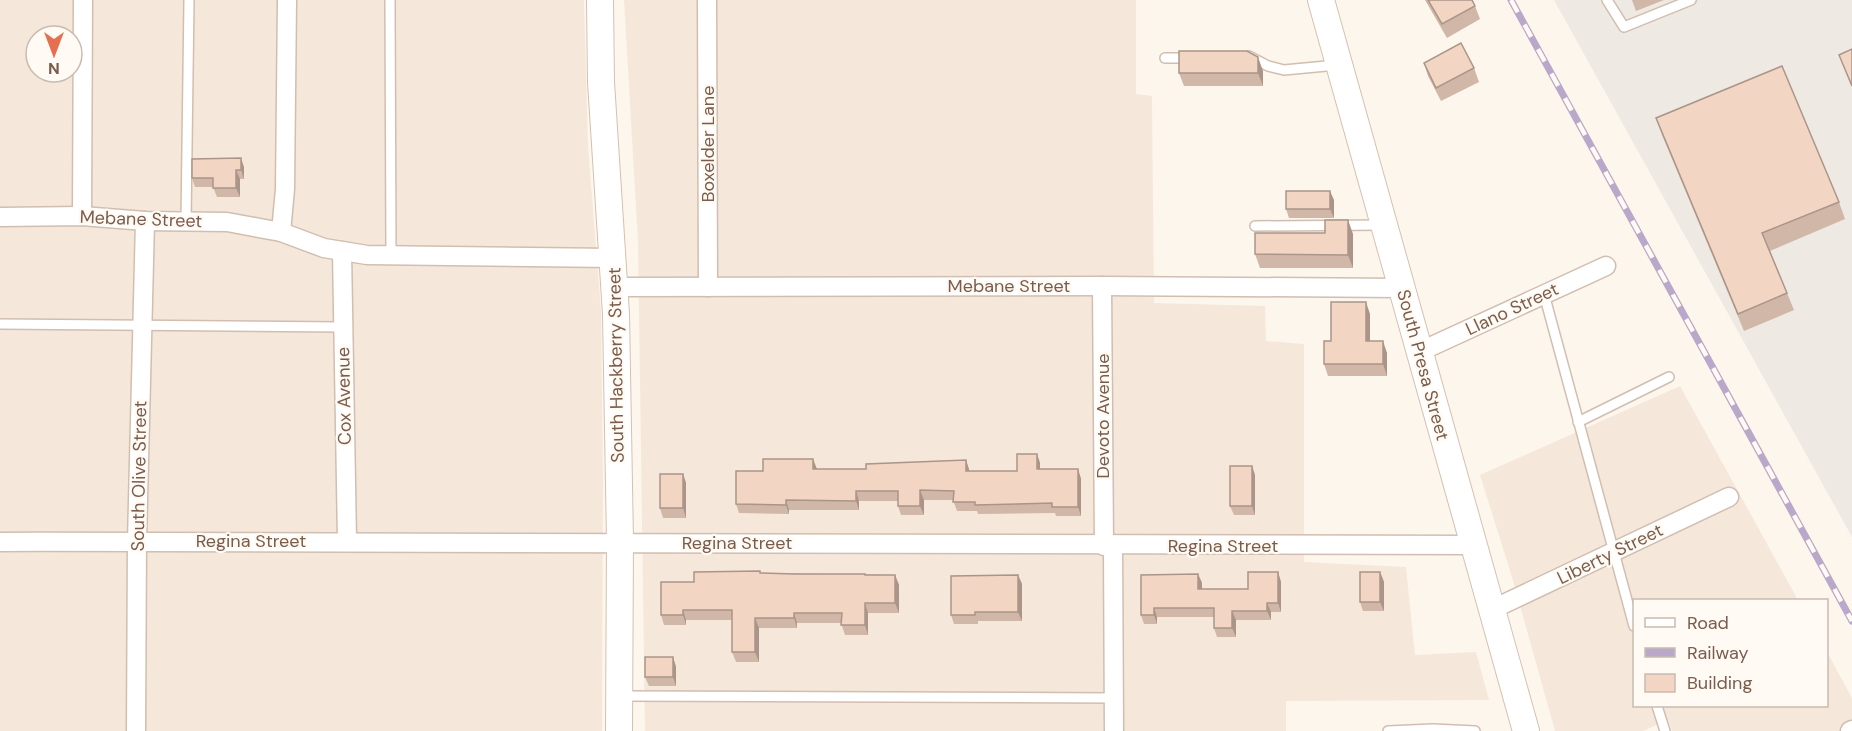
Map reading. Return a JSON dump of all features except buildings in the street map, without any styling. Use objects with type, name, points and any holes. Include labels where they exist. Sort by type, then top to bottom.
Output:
[{"type":"main road","name":"South Hackberry Street","points":[[600,0],[601,82],[615,287],[620,542],[619,731]]},
{"type":"main road","name":"South Presa Street","points":[[1321,0],[1526,731]]},
{"type":"street","points":[[82,216],[83,0]]},
{"type":"street","points":[[281,232],[285,189],[287,0]]},
{"type":"street","name":"Boxelder Lane","points":[[707,0],[708,287]]},
{"type":"street","name":"Mebane Street","points":[[0,218],[82,216],[146,221],[227,222],[281,232],[316,246],[342,251]]},
{"type":"street","name":"South Olive Street","points":[[136,731],[136,541],[146,221]]},
{"type":"street","points":[[342,251],[391,256],[613,258]]},
{"type":"street","name":"Cox Avenue","points":[[342,251],[347,541]]},
{"type":"street","name":"Llano Street","points":[[1419,352],[1606,266]]},
{"type":"street","name":"Devoto Avenue","points":[[1102,286],[1114,731]]},
{"type":"street","name":"Mebane Street","points":[[615,287],[1402,288]]},
{"type":"street","name":"Liberty Street","points":[[1491,610],[1729,497]]},
{"type":"street","name":"Regina Street","points":[[0,542],[1474,545]]},
{"type":"lane","points":[[186,221],[189,0]]},
{"type":"lane","points":[[390,0],[391,256]]},
{"type":"lane","points":[[1607,0],[1624,27],[1691,0]]},
{"type":"lane","points":[[1240,56],[1251,56],[1268,66],[1284,70],[1339,65]]},
{"type":"lane","points":[[1165,58],[1197,57]]},
{"type":"lane","points":[[1255,226],[1385,225]]},
{"type":"lane","points":[[1544,294],[1633,619]]},
{"type":"lane","points":[[0,324],[343,327]]},
{"type":"lane","points":[[1578,422],[1668,377]]},
{"type":"lane","points":[[619,696],[1114,698]]},
{"type":"lane","points":[[1658,707],[1665,731]]},
{"type":"lane","points":[[1389,731],[1433,729],[1475,731]]},
{"type":"shaded area","points":[[0,0],[584,0],[588,145],[601,311],[602,731],[0,731]]},
{"type":"shaded area","points":[[624,0],[1136,0],[1136,94],[1152,96],[1154,303],[1265,306],[1266,341],[1304,344],[1304,562],[1406,567],[1415,655],[1476,652],[1489,700],[1286,701],[1286,731],[645,731],[638,242]]},
{"type":"shaded area","points":[[1554,0],[1852,0],[1852,537]]},
{"type":"shaded area","points":[[1680,386],[1797,599],[1633,599],[1633,707],[1828,707],[1828,654],[1852,698],[1852,731],[1672,731],[1668,720],[1643,731],[1555,731],[1512,577],[1480,475]]},
{"type":"railway","points":[[1511,0],[1852,621]]}]
